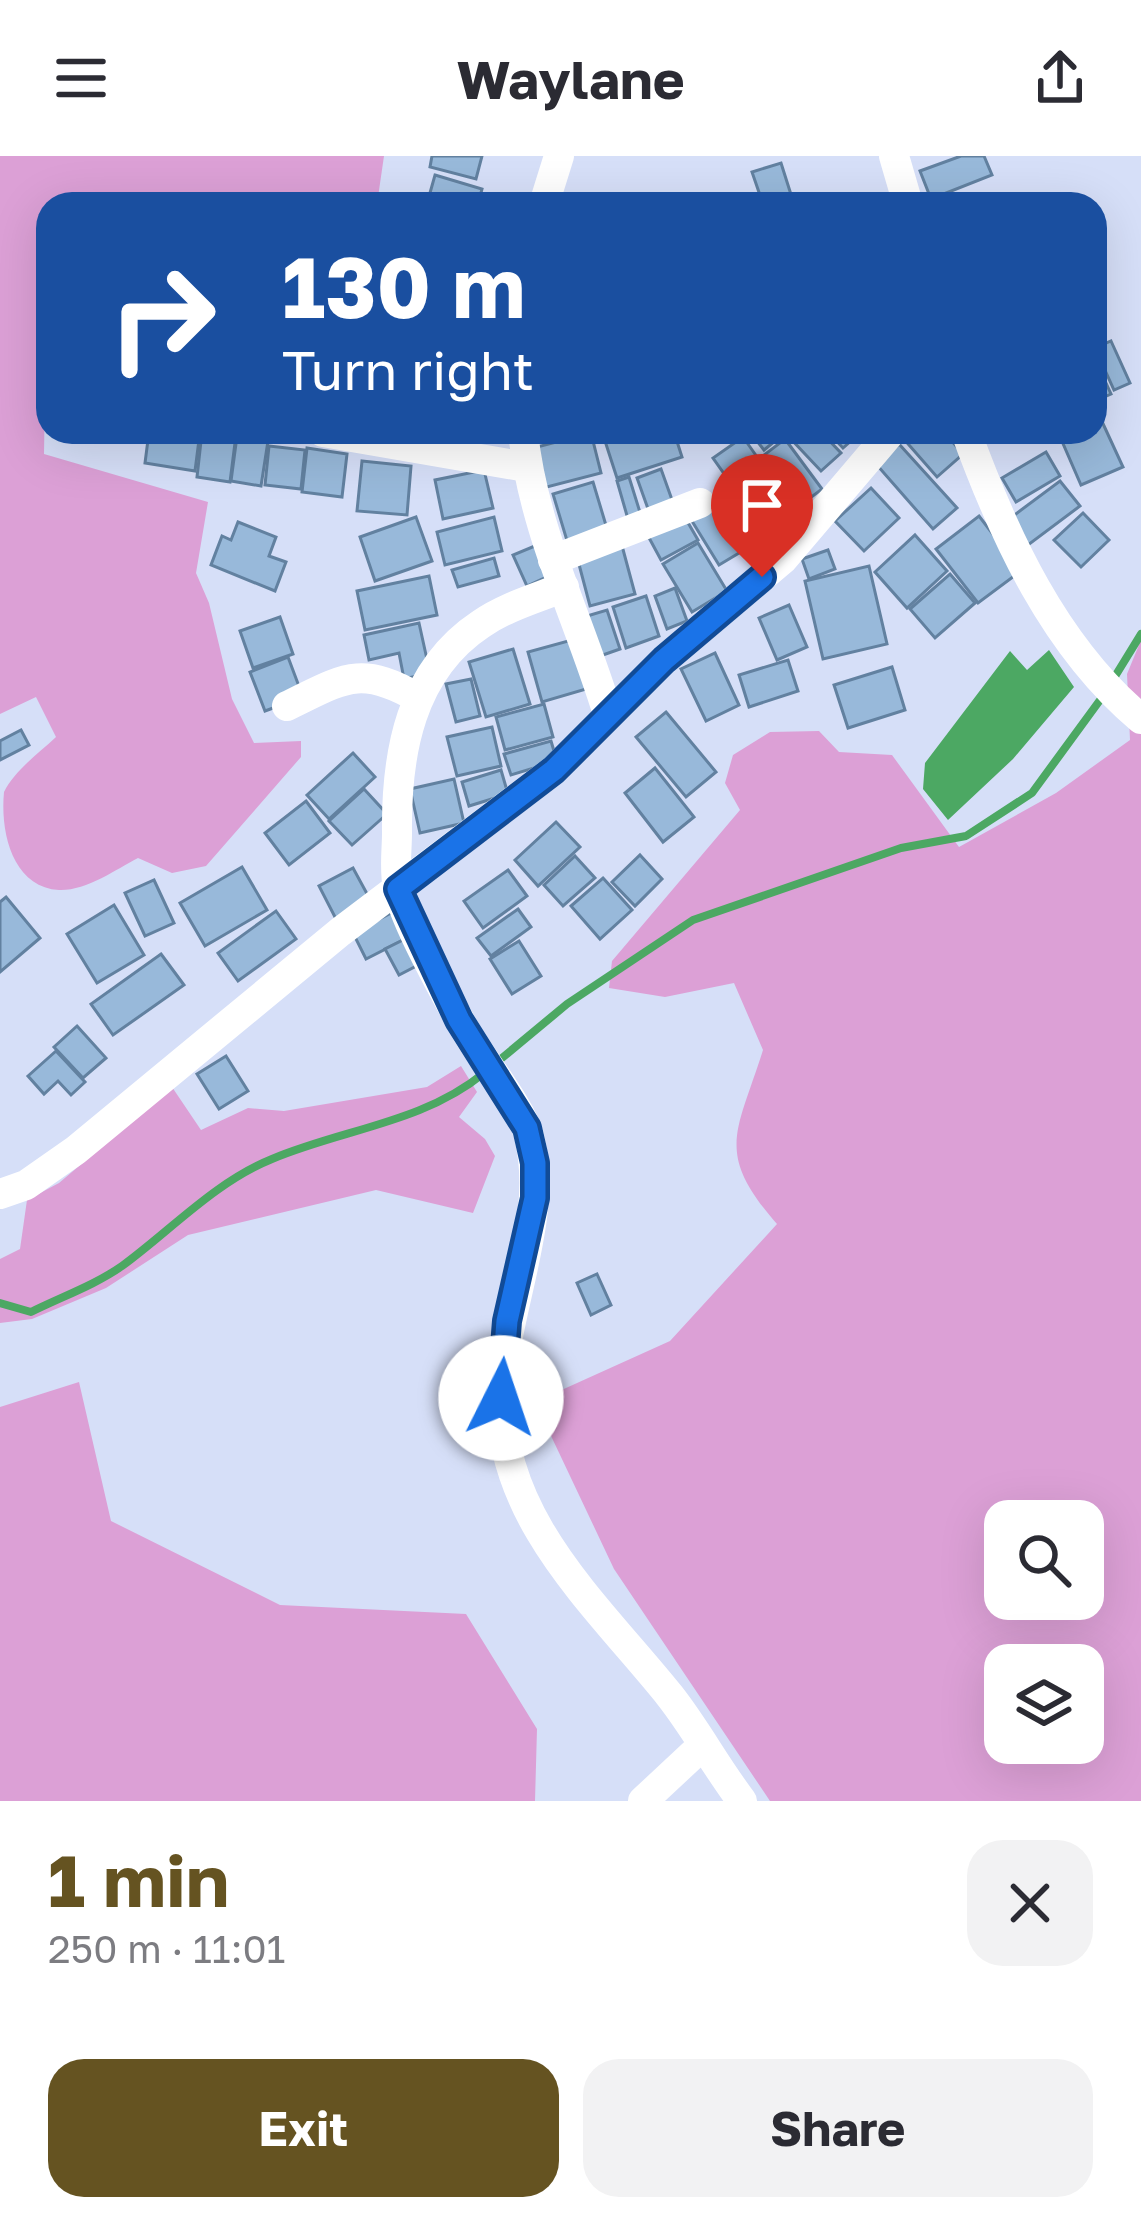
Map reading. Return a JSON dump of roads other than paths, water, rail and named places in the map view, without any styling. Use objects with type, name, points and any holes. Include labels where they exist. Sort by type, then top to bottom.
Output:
[{"type":"street","points":[[548,192],[559,156]]},
{"type":"street","points":[[894,156],[904,192]]},
{"type":"street","points":[[393,444],[526,467]]},
{"type":"street","points":[[524,444],[526,467],[608,714]]},
{"type":"street","points":[[0,1194],[26,1185],[76,1150],[398,889],[554,770],[608,714],[783,559],[881,444]]},
{"type":"street","points":[[970,444],[998,518],[1024,568],[1082,656],[1131,711]]},
{"type":"street","points":[[700,503],[559,573],[482,623],[451,650],[418,698],[406,728],[397,791],[398,889],[459,1020],[527,1128],[535,1163],[535,1198],[507,1321],[501,1398],[507,1464],[535,1529],[742,1801]]},
{"type":"street","points":[[287,706],[360,675],[392,683],[418,698]]},
{"type":"street","points":[[643,1801],[703,1744]]},
{"type":"waterway","points":[[1114,678],[1141,634]]},
{"type":"waterway","points":[[496,1063],[567,1004],[693,920],[901,848],[966,836],[1032,793],[1103,696]]},
{"type":"waterway","points":[[0,1303],[31,1312],[78,1290],[122,1266],[251,1169],[409,1114],[484,1073]]}]
